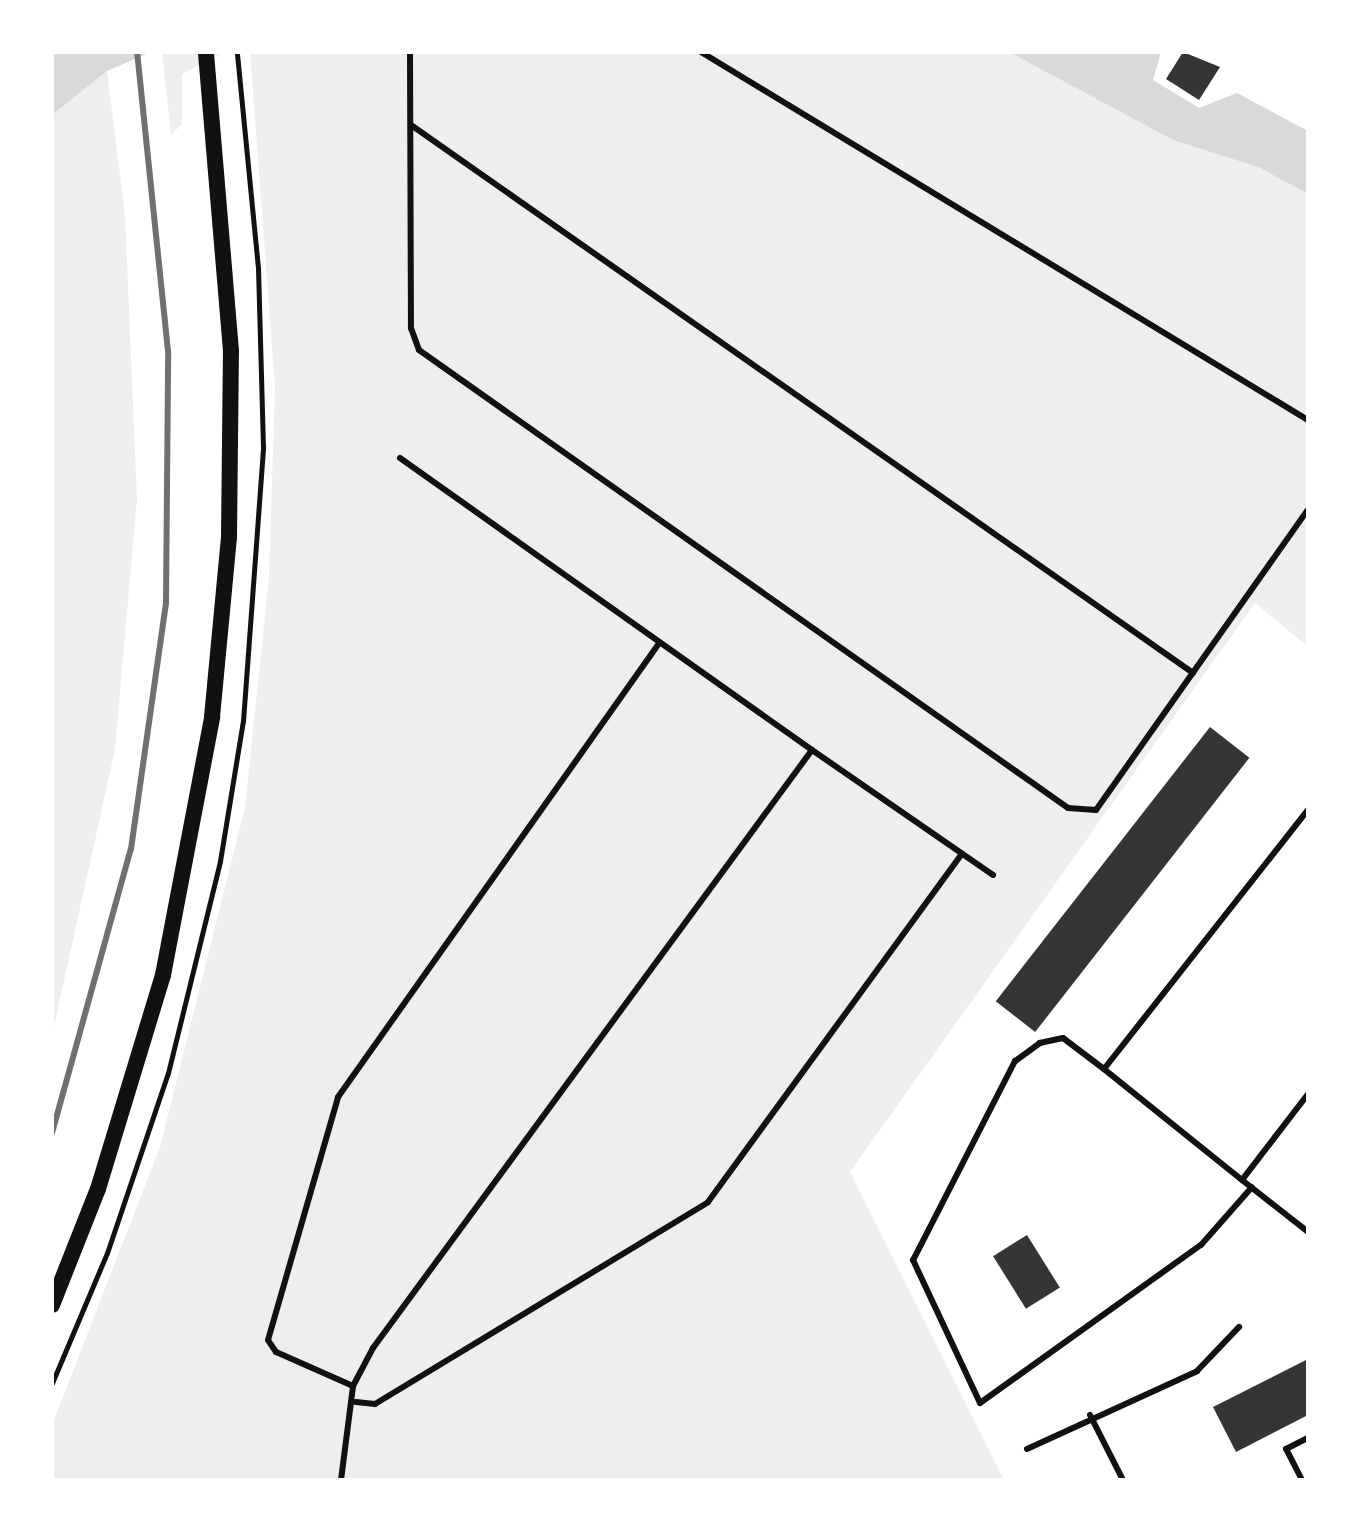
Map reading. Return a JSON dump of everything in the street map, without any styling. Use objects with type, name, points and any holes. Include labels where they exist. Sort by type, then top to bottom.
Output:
[{"type":"main road","points":[[52,1305],[102,1175],[163,975],[212,717],[229,537],[231,351],[206,58]]},
{"type":"lane","points":[[410,52],[411,328],[419,350],[1068,808],[1096,810],[1308,510]]},
{"type":"lane","points":[[701,52],[1308,420]]},
{"type":"lane","points":[[411,125],[1193,673]]},
{"type":"lane","points":[[400,458],[993,875]]},
{"type":"lane","points":[[353,1386],[276,1352],[268,1340],[338,1097],[660,642]]},
{"type":"lane","points":[[341,1480],[356,1402],[353,1386],[373,1348],[812,750]]},
{"type":"lane","points":[[1104,1069],[1308,810]]},
{"type":"lane","points":[[356,1402],[375,1404],[708,1202],[962,854]]},
{"type":"lane","points":[[1252,1187],[1189,1254],[980,1403],[913,1260],[1015,1061],[1040,1043],[1063,1038],[1104,1069],[1242,1180],[1252,1187],[1308,1232]]},
{"type":"lane","points":[[1242,1180],[1308,1094]]},
{"type":"lane","points":[[1027,1449],[1090,1415],[1197,1371],[1239,1327]]},
{"type":"lane","points":[[1090,1415],[1123,1480]]},
{"type":"lane","points":[[1302,1480],[1286,1449],[1308,1438]]},
{"type":"shaded area","points":[[52,52],[151,52],[107,71],[52,115]]},
{"type":"shaded area","points":[[162,52],[226,52],[182,74],[182,124],[171,135]]},
{"type":"shaded area","points":[[250,52],[1009,52],[1173,140],[1258,167],[1308,194],[1308,647],[1255,603],[850,1172],[1004,1480],[52,1480],[52,1425],[160,1147],[245,807],[269,577],[275,388]]},
{"type":"shaded area","points":[[1009,52],[1161,52],[1153,80],[1199,108],[1237,93],[1308,131],[1308,194],[1258,167],[1173,140]]},
{"type":"shaded area","points":[[107,71],[125,216],[137,499],[115,749],[52,1036],[52,115]]},
{"type":"building","points":[[1183,52],[1220,67],[1199,100],[1166,79]]},
{"type":"building","points":[[1210,727],[1249,758],[1035,1032],[996,1001]]},
{"type":"building","points":[[1027,1235],[1060,1288],[1026,1309],[993,1256]]},
{"type":"building","points":[[1308,1359],[1308,1415],[1236,1452],[1213,1407]]},
{"type":"railway","points":[[52,1133],[131,849],[166,602],[168,351],[137,52]]}]
